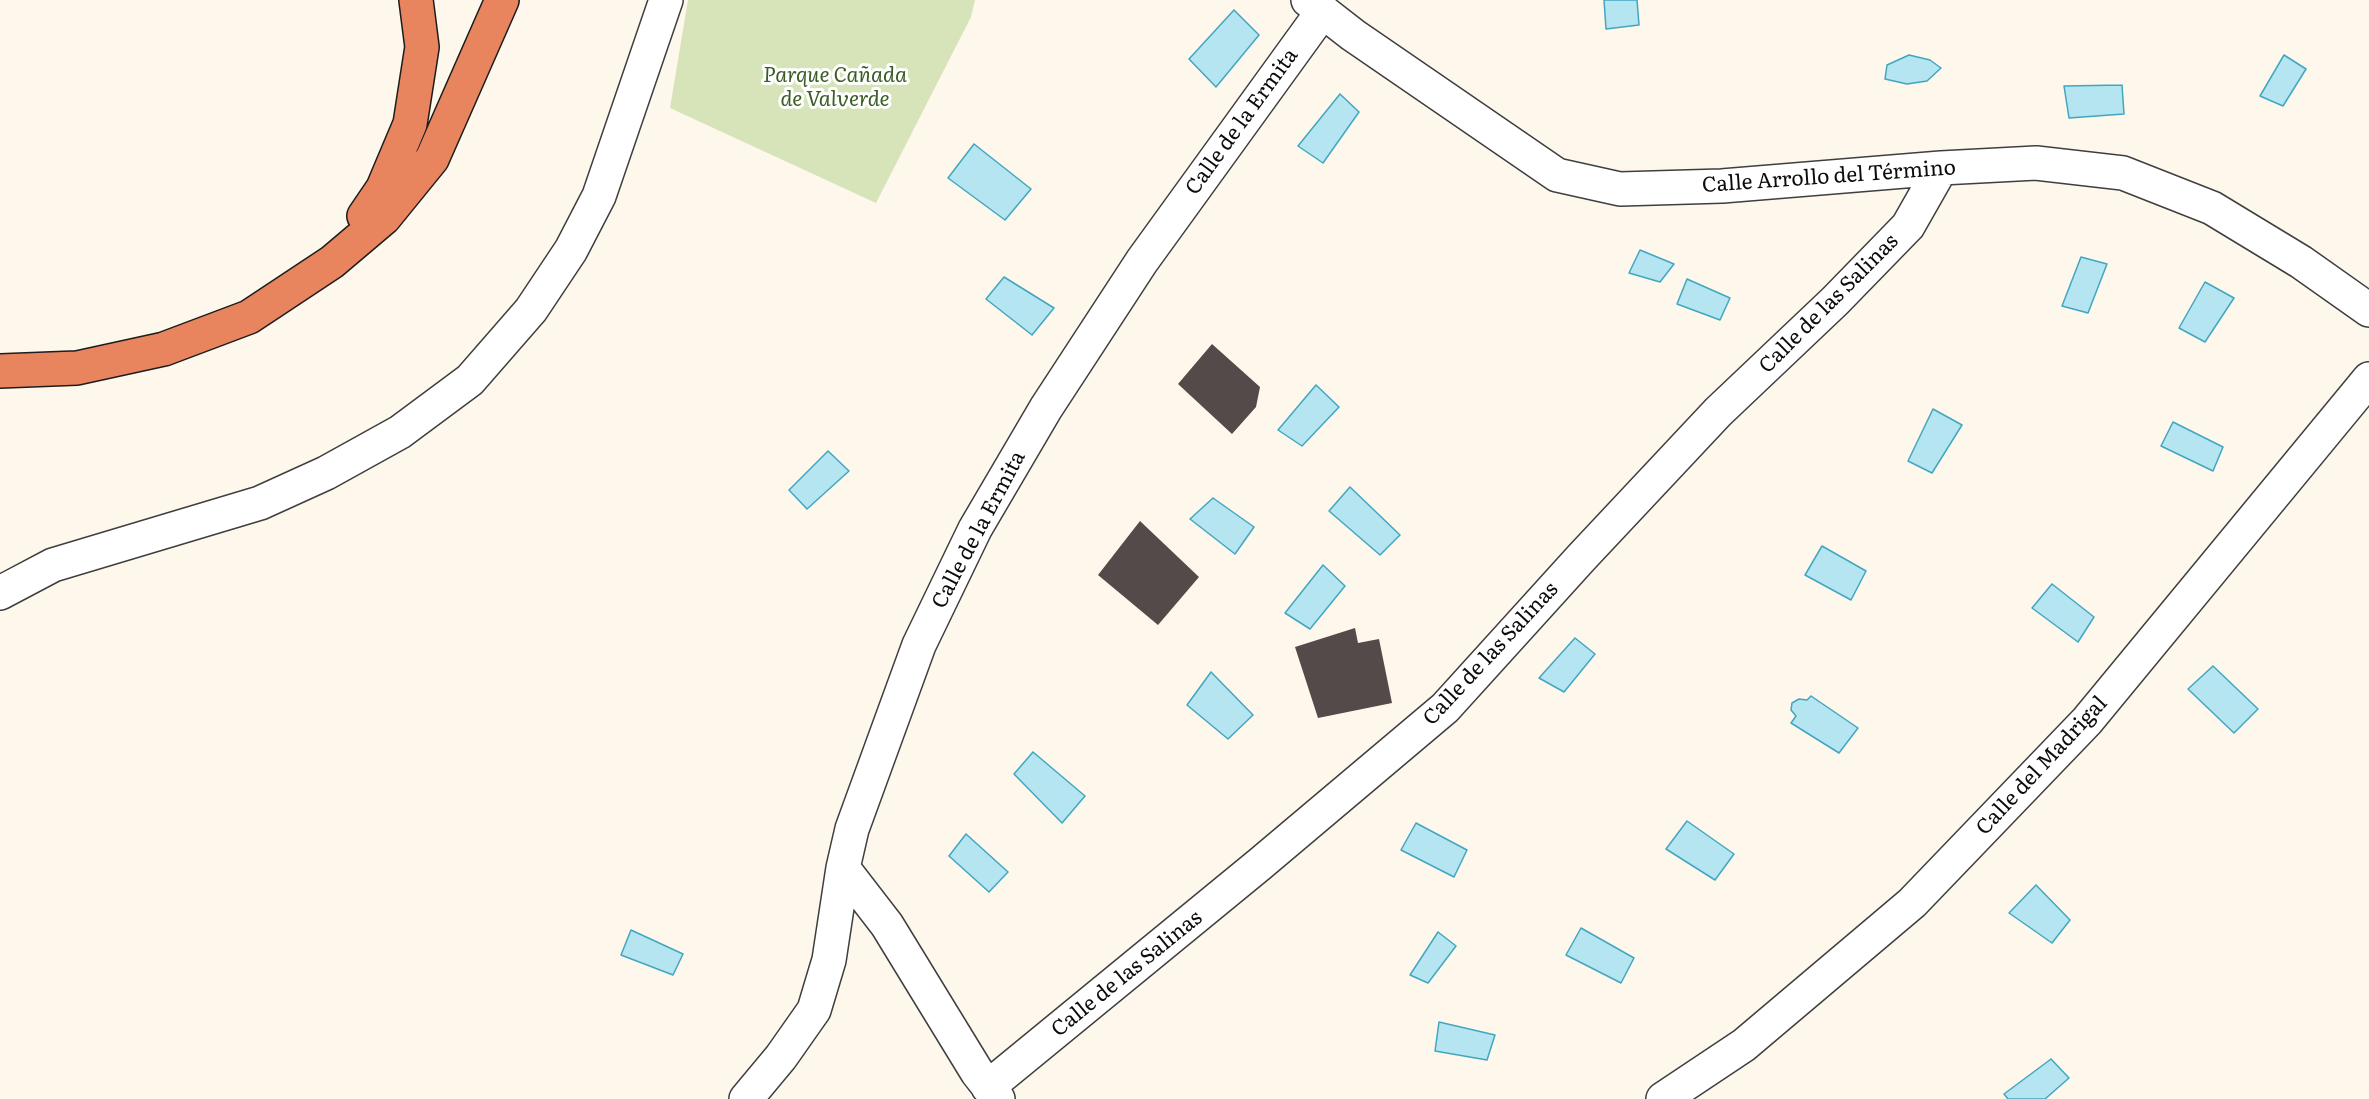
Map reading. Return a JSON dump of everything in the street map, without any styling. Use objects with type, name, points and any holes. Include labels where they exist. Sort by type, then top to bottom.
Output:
[{"type":"highway","points":[[332,262],[382,188],[410,124],[422,47],[416,0]]},
{"type":"highway","points":[[0,371],[77,368],[164,350],[249,317],[332,262],[384,218],[432,159],[501,0]]},
{"type":"street","points":[[0,593],[53,565],[260,502],[326,473],[400,432],[470,380],[531,310],[571,250],[599,196],[666,0]]},
{"type":"street","name":"Calle Arrollo del Término","points":[[1315,6],[1353,35],[1557,175],[1620,189],[1722,186],[1941,168],[2036,163],[2123,173],[2212,208],[2301,262],[2369,310]]},
{"type":"street","name":"Calle de la Ermita","points":[[746,1099],[781,1057],[814,1011],[829,960],[843,868],[852,829],[919,645],[975,529],[1046,408],[1142,261],[1315,6]]},
{"type":"street","name":"Calle de las Salinas","points":[[993,1093],[1445,708],[1718,412],[1835,301],[1908,226],[1941,168]]},
{"type":"street","name":"Calle del Madrigal","points":[[1664,1099],[1743,1045],[1912,903],[2087,721],[2369,379]]},
{"type":"street","points":[[0,567],[53,565]]},
{"type":"street","points":[[843,868],[887,926],[993,1093]]},
{"type":"green space","name":"Parque Cañada de Valverde","points":[[688,0],[975,0],[971,17],[876,203],[670,108]]},
{"type":"water","points":[[1604,0],[1637,0],[1639,25],[1606,29]]},
{"type":"water","points":[[1234,10],[1259,35],[1216,87],[1189,59]]},
{"type":"water","points":[[1909,55],[1930,60],[1941,68],[1927,81],[1907,84],[1885,79],[1887,65]]},
{"type":"water","points":[[2284,55],[2306,69],[2283,106],[2260,96]]},
{"type":"water","points":[[2122,85],[2124,114],[2069,118],[2064,86]]},
{"type":"water","points":[[1340,94],[1359,112],[1323,163],[1298,146]]},
{"type":"water","points":[[974,144],[1031,189],[1005,220],[948,178]]},
{"type":"water","points":[[1640,250],[1674,264],[1660,282],[1629,273]]},
{"type":"water","points":[[2081,257],[2107,264],[2088,313],[2062,306]]},
{"type":"water","points":[[1004,277],[1054,308],[1032,335],[986,299]]},
{"type":"water","points":[[1687,279],[1730,298],[1720,320],[1677,304]]},
{"type":"water","points":[[2205,282],[2234,298],[2205,342],[2179,328]]},
{"type":"water","points":[[1316,385],[1339,407],[1302,446],[1278,430]]},
{"type":"water","points":[[1933,409],[1962,425],[1932,473],[1908,461]]},
{"type":"water","points":[[2173,422],[2223,447],[2213,471],[2161,446]]},
{"type":"water","points":[[828,451],[849,471],[807,509],[789,490]]},
{"type":"water","points":[[1350,487],[1400,535],[1380,555],[1329,511]]},
{"type":"water","points":[[1213,498],[1254,527],[1235,554],[1190,519]]},
{"type":"water","points":[[1822,546],[1866,571],[1851,600],[1805,575]]},
{"type":"water","points":[[1323,565],[1345,586],[1310,629],[1285,613]]},
{"type":"water","points":[[2052,584],[2094,617],[2078,642],[2032,608]]},
{"type":"water","points":[[1575,638],[1595,654],[1564,692],[1539,678]]},
{"type":"water","points":[[2213,666],[2258,709],[2234,733],[2188,689]]},
{"type":"water","points":[[1211,672],[1253,715],[1228,739],[1187,705]]},
{"type":"water","points":[[1811,696],[1858,728],[1839,753],[1791,723],[1796,716],[1791,710],[1792,703],[1799,699],[1807,700]]},
{"type":"water","points":[[1033,752],[1085,796],[1062,823],[1014,774]]},
{"type":"water","points":[[1687,821],[1734,854],[1715,880],[1666,849]]},
{"type":"water","points":[[1416,823],[1467,850],[1454,877],[1401,850]]},
{"type":"water","points":[[966,834],[1008,872],[989,892],[949,856]]},
{"type":"water","points":[[2036,885],[2070,920],[2052,943],[2009,913]]},
{"type":"water","points":[[1581,928],[1634,958],[1621,983],[1566,955]]},
{"type":"water","points":[[631,930],[683,954],[673,975],[621,955]]},
{"type":"water","points":[[1438,932],[1456,946],[1428,983],[1410,975]]},
{"type":"water","points":[[1439,1022],[1495,1035],[1487,1060],[1435,1051]]},
{"type":"water","points":[[2051,1059],[2069,1078],[2045,1099],[2008,1099],[2004,1094]]},
{"type":"building","points":[[1212,344],[1260,387],[1256,407],[1232,434],[1178,384]]},
{"type":"building","points":[[1140,521],[1199,577],[1158,625],[1098,575]]},
{"type":"building","points":[[1355,628],[1358,643],[1379,639],[1392,703],[1318,718],[1295,647]]}]
